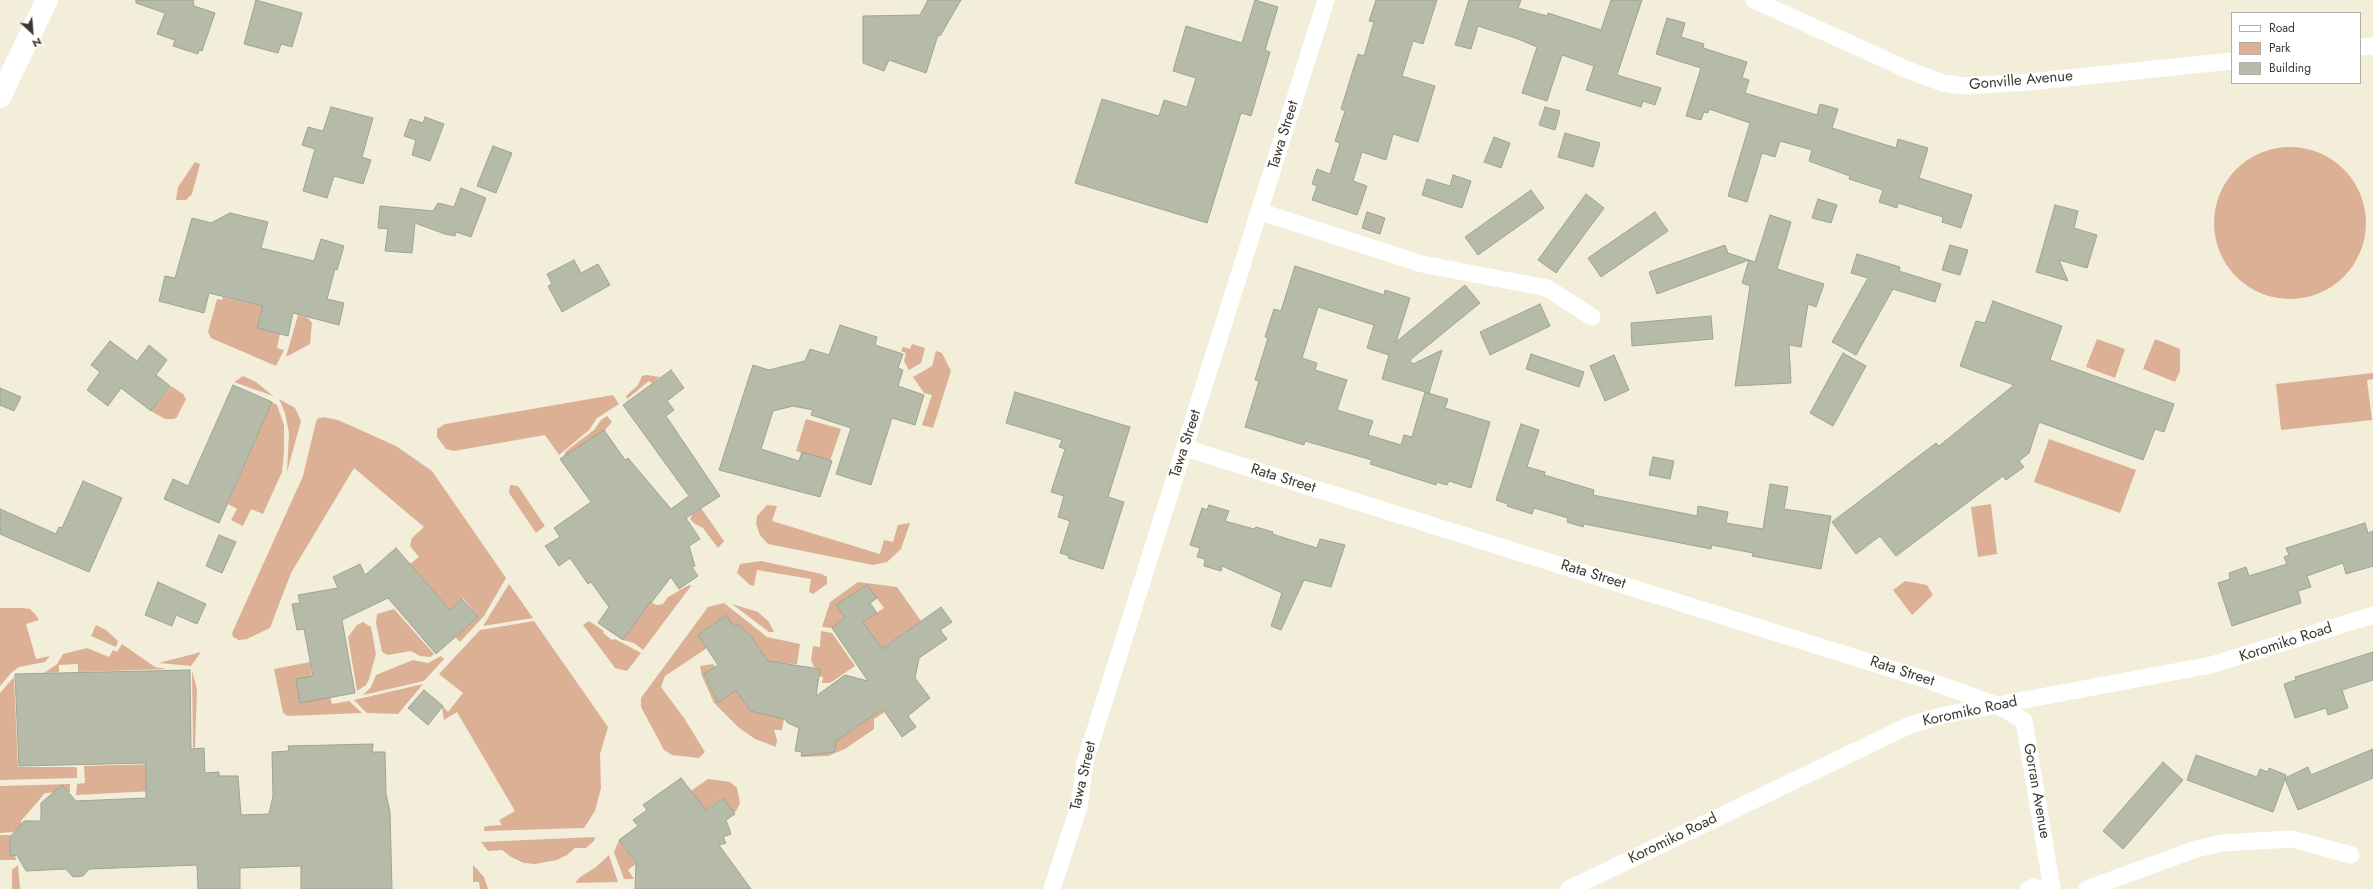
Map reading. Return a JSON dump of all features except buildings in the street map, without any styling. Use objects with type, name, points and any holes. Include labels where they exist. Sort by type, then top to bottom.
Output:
[{"type":"main road","points":[[0,97],[47,0]]},
{"type":"street","name":"Tawa Street","points":[[1052,889],[1079,806],[1085,762],[1261,212],[1326,0]]},
{"type":"street","name":"Gonville Avenue","points":[[1754,0],[1908,70],[1943,83],[1963,86],[2014,83],[2231,61]]},
{"type":"street","points":[[2361,47],[2373,46]]},
{"type":"street","points":[[1261,212],[1422,264],[1547,288],[1592,317]]},
{"type":"street","name":"Rata Street","points":[[1185,448],[1930,681],[1999,706]]},
{"type":"street","name":"Koromiko Road","points":[[1569,889],[1910,725],[1944,715],[2211,666],[2373,615]]},
{"type":"street","name":"Gorran Avenue","points":[[1999,706],[2024,722],[2052,889]]},
{"type":"street","points":[[2088,889],[2196,849],[2222,843],[2292,839],[2351,855]]},
{"type":"street","points":[[2029,889],[2033,887],[2041,889]]},
{"type":"green space","points":[[2283,147],[2297,147],[2312,150],[2326,156],[2344,169],[2357,187],[2363,201],[2366,223],[2363,245],[2357,259],[2344,277],[2326,290],[2312,296],[2297,299],[2283,299],[2268,296],[2254,290],[2242,282],[2231,271],[2223,259],[2217,245],[2214,230],[2214,216],[2217,201],[2223,187],[2231,175],[2242,164],[2254,156],[2268,150]]},
{"type":"green space","points":[[195,162],[200,164],[192,194],[186,200],[176,200],[178,187]]},
{"type":"green space","points":[[223,297],[287,312],[286,314],[262,309],[257,328],[280,334],[277,348],[284,350],[276,366],[211,338],[208,332],[217,299],[222,300]]},
{"type":"green space","points":[[298,315],[308,318],[312,323],[310,344],[286,357]]},
{"type":"green space","points":[[2097,339],[2125,349],[2115,378],[2086,367]]},
{"type":"green space","points":[[2155,339],[2180,349],[2180,371],[2175,382],[2143,369]]},
{"type":"green space","points":[[912,344],[925,348],[921,363],[909,370],[904,361],[906,353],[901,351],[903,347],[910,349]]},
{"type":"green space","points":[[936,351],[942,353],[951,371],[933,428],[922,425],[932,395],[924,393],[913,377],[932,366]]},
{"type":"green space","points":[[2373,373],[2373,379],[2367,380],[2372,420],[2281,430],[2276,384]]},
{"type":"green space","points":[[647,375],[660,377],[652,383],[649,381],[627,399],[626,396],[638,385],[642,376]]},
{"type":"green space","points":[[243,376],[256,382],[273,396],[234,382]]},
{"type":"green space","points":[[171,386],[183,394],[186,399],[177,417],[174,419],[165,419],[151,411]]},
{"type":"green space","points":[[613,395],[619,404],[597,418],[589,430],[559,455],[545,435],[454,451],[446,449],[437,437],[437,429],[445,424]]},
{"type":"green space","points":[[279,399],[295,408],[301,421],[287,472],[289,433],[285,413]]},
{"type":"green space","points":[[272,402],[277,405],[284,425],[282,472],[263,514],[251,509],[243,526],[231,520],[237,509],[228,504]]},
{"type":"green space","points":[[607,416],[612,422],[604,431],[563,458],[566,451],[594,430],[601,420]]},
{"type":"green space","points":[[323,417],[338,420],[396,446],[432,471],[506,578],[484,616],[460,642],[455,637],[478,617],[463,598],[450,610],[410,564],[419,557],[410,546],[412,538],[424,527],[354,468],[291,573],[270,628],[247,639],[239,640],[233,637],[232,633],[303,476],[317,419]]},
{"type":"green space","points":[[806,419],[841,429],[830,461],[796,451]]},
{"type":"green space","points":[[2049,439],[2136,470],[2120,513],[2034,482]]},
{"type":"green space","points":[[510,485],[518,486],[545,526],[536,533],[509,493]]},
{"type":"green space","points":[[1991,504],[1997,554],[1978,557],[1971,507]]},
{"type":"green space","points":[[767,505],[777,506],[772,521],[880,554],[884,540],[893,542],[898,525],[910,523],[901,549],[887,562],[873,565],[768,544],[760,535],[756,524],[757,516]]},
{"type":"green space","points":[[701,508],[724,541],[718,548],[703,528],[695,524],[690,519],[692,515]]},
{"type":"green space","points":[[761,561],[822,574],[827,577],[827,584],[813,594],[809,592],[811,579],[757,570],[754,586],[750,585],[737,573],[740,564]]},
{"type":"green space","points":[[1905,581],[1927,585],[1933,595],[1912,615],[1893,590]]},
{"type":"green space","points":[[858,582],[897,587],[921,621],[882,649],[863,622],[884,608],[867,585],[836,605],[845,618],[832,628],[822,627],[830,602]]},
{"type":"green space","points":[[509,584],[533,618],[483,626]]},
{"type":"green space","points":[[689,585],[691,586],[643,650],[634,643],[623,640],[650,602],[657,605],[663,604],[668,597]]},
{"type":"green space","points":[[724,603],[767,637],[800,644],[797,664],[769,663],[750,635],[738,624],[734,627],[726,615],[698,635],[707,648],[665,676],[661,687],[684,718],[705,752],[699,758],[672,755],[664,750],[641,707],[641,698],[708,607]]},
{"type":"green space","points":[[732,604],[758,612],[769,622],[774,632],[769,632]]},
{"type":"green space","points":[[0,608],[30,609],[39,620],[26,624],[36,659],[50,656],[45,662],[19,667],[11,673],[0,686]]},
{"type":"green space","points":[[394,609],[434,654],[431,657],[420,656],[411,651],[388,655],[382,652],[376,623],[377,614]]},
{"type":"green space","points":[[534,621],[608,727],[600,754],[601,788],[595,811],[584,828],[484,831],[484,827],[502,825],[499,820],[515,811],[457,712],[444,720],[443,706],[448,712],[463,693],[439,674],[480,630]]},
{"type":"green space","points":[[589,621],[604,631],[603,633],[612,640],[615,639],[641,653],[627,671],[615,668],[583,625]]},
{"type":"green space","points":[[363,622],[371,627],[376,654],[366,685],[357,691],[348,637],[357,625]]},
{"type":"green space","points":[[96,625],[106,630],[118,641],[116,647],[91,636]]},
{"type":"green space","points":[[821,631],[832,633],[855,666],[830,683],[822,683],[823,677],[818,676],[819,669],[814,667],[811,660],[813,646],[820,647]]},
{"type":"green space","points":[[122,644],[155,667],[167,669],[78,672],[78,664],[59,665],[59,672],[44,673],[57,664],[63,654],[87,648],[109,657],[113,650],[117,652]]},
{"type":"green space","points":[[201,652],[191,666],[159,663]]},
{"type":"green space","points":[[441,656],[444,659],[424,681],[363,695],[371,687],[376,675],[413,660],[428,663]]},
{"type":"green space","points":[[310,662],[312,676],[330,697],[332,704],[349,701],[362,713],[288,716],[283,713],[274,669]]},
{"type":"green space","points":[[713,664],[715,667],[704,675],[718,703],[736,690],[750,711],[784,719],[782,730],[774,730],[777,740],[776,747],[755,739],[738,727],[714,703],[702,676],[700,666]]},
{"type":"green space","points":[[192,671],[197,689],[195,749],[193,747]]},
{"type":"green space","points":[[14,677],[18,767],[75,767],[77,768],[77,778],[0,780],[0,693]]},
{"type":"green space","points":[[423,684],[398,714],[367,713],[354,700]]},
{"type":"green space","points":[[883,709],[885,712],[874,719],[874,729],[845,749],[828,756],[801,757],[802,755],[834,752],[836,738],[839,739]]},
{"type":"green space","points":[[194,763],[173,790],[76,795],[77,784],[85,783],[84,766]]},
{"type":"green space","points":[[708,779],[730,782],[737,788],[740,803],[734,813],[722,798],[705,810],[691,791]]},
{"type":"green space","points":[[70,784],[70,792],[45,793],[21,821],[22,828],[13,832],[0,833],[0,786]]},
{"type":"green space","points":[[0,835],[11,835],[10,853],[15,855],[16,860],[0,860]]},
{"type":"green space","points":[[594,837],[595,840],[586,848],[575,848],[567,855],[557,860],[535,864],[524,863],[511,857],[502,850],[488,851],[481,842]]},
{"type":"green space","points":[[619,840],[636,864],[628,870],[634,879],[624,879],[614,852]]},
{"type":"green space","points":[[609,855],[618,882],[575,883],[579,878],[596,867]]},
{"type":"green space","points":[[18,865],[20,889],[12,889],[12,870]]},
{"type":"green space","points":[[473,865],[484,877],[488,889],[480,889],[479,882],[473,882]]}]
